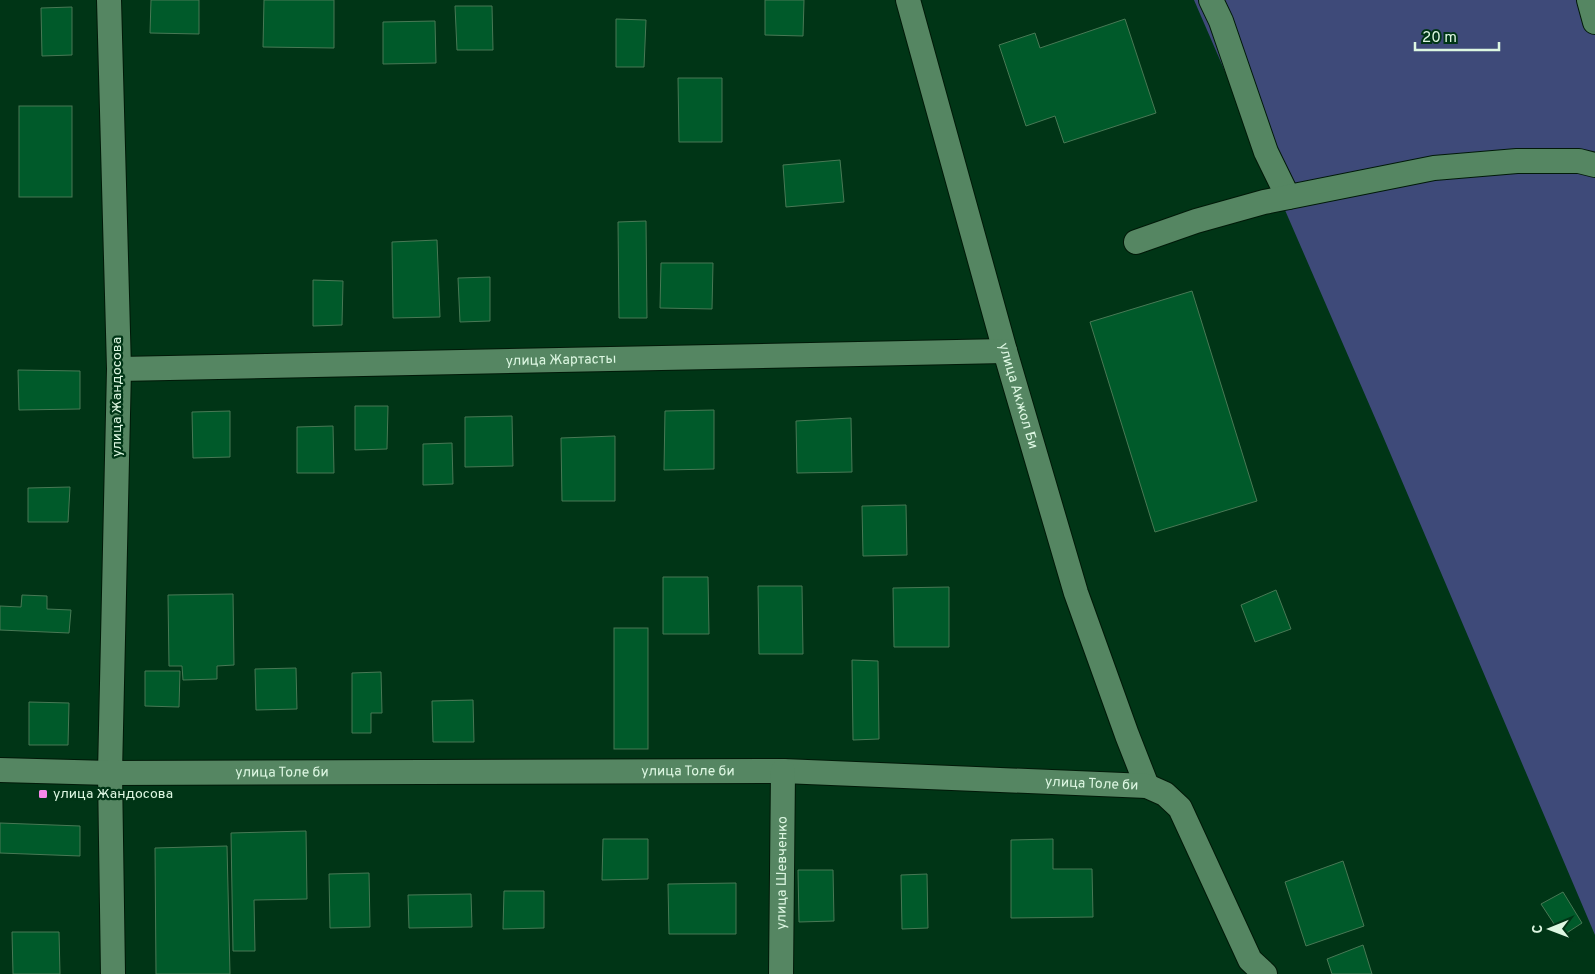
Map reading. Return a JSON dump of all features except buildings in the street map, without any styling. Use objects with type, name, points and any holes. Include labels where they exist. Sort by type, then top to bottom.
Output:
[{"type":"street","name":"улица Жандосова","points":[[108,0],[119,369],[110,773],[113,974]]},
{"type":"street","name":"улица Акжол Би","points":[[908,0],[1005,351],[1076,592],[1147,786]]},
{"type":"street","points":[[1211,0],[1221,21],[1266,152],[1288,197]]},
{"type":"street","points":[[1589,0],[1595,22]]},
{"type":"street","points":[[1136,242],[1196,221],[1264,202],[1434,168],[1517,161],[1579,161],[1595,165]]},
{"type":"street","name":"улица Жартасты","points":[[119,369],[1005,351]]},
{"type":"street","name":"улица Толе би","points":[[0,770],[110,773],[783,772],[1147,786],[1165,794],[1180,808],[1250,960],[1265,974]]},
{"type":"street","name":"улица Шевченко","points":[[781,974],[783,772]]},
{"type":"shaded area","points":[[1194,0],[1595,0],[1595,935],[1382,434]]},
{"type":"place","name":"улица Жандосова","points":[[43,794]]}]
